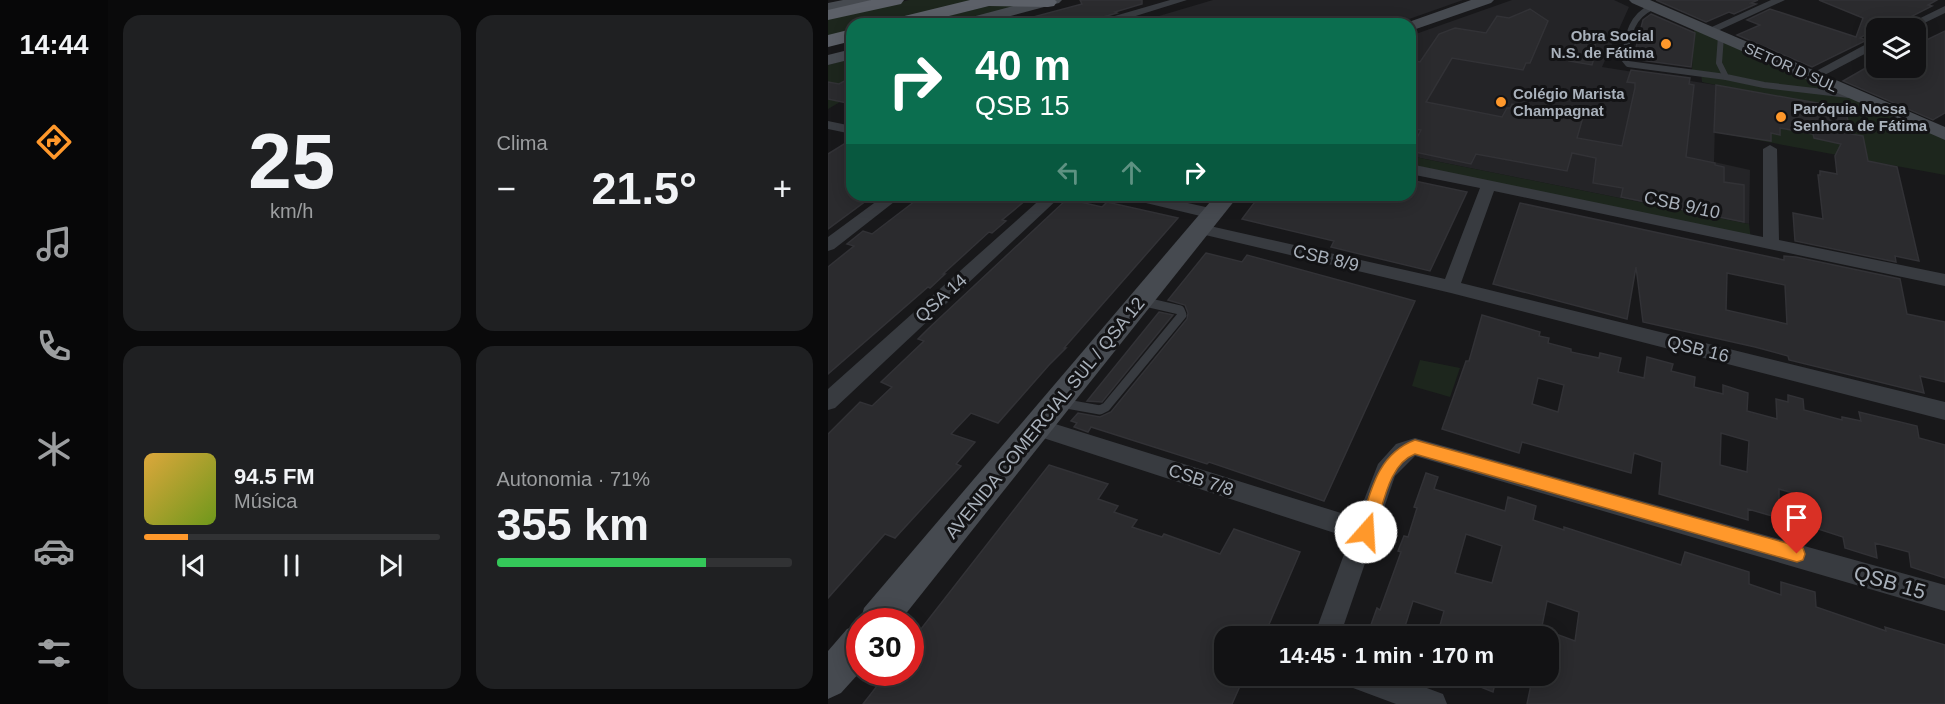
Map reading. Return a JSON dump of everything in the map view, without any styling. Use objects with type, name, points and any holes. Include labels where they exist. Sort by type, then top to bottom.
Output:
[{"type":"highway","points":[[828,15],[895,0]]},
{"type":"highway","points":[[920,18],[990,0],[1051,1]]},
{"type":"highway","points":[[828,41],[846,36]]},
{"type":"main road","points":[[828,8],[863,0]]},
{"type":"main road","points":[[1416,24],[1486,0]]},
{"type":"main road","points":[[986,18],[1051,1]]},
{"type":"main road","name":"SETOR D SUL","points":[[1644,3],[1945,134]]},
{"type":"main road","name":"AVENIDA COMERCIAL SUL / QSA 12","points":[[888,608],[1223,201]]},
{"type":"main road","points":[[830,673],[846,656]]},
{"type":"street","points":[[1119,18],[1182,0]]},
{"type":"street","points":[[1715,33],[1780,0]]},
{"type":"street","points":[[1926,18],[1945,9]]},
{"type":"street","points":[[1813,76],[1866,49]]},
{"type":"street","points":[[828,124],[846,128]]},
{"type":"street","points":[[828,138],[846,130]]},
{"type":"street","points":[[1770,149],[1771,244]]},
{"type":"street","name":"CSB 9/10","points":[[1416,170],[1945,280]]},
{"type":"street","points":[[1451,287],[1489,185]]},
{"type":"street","points":[[828,245],[887,201]]},
{"type":"street","name":"QSA 14","points":[[828,402],[1047,201]]},
{"type":"street","name":"CSB 8/9","points":[[1148,201],[1207,222],[1451,287]]},
{"type":"street","name":"QSB 16","points":[[1451,287],[1945,411]]},
{"type":"street","name":"CSB 7/8","points":[[1036,427],[1366,532]]},
{"type":"street","name":"QSB 15","points":[[1366,532],[1386,471],[1404,451],[1415,447],[1945,598]]},
{"type":"street","points":[[1331,626],[1366,532]]},
{"type":"street","points":[[1385,686],[1433,704]]},
{"type":"lane","points":[[1644,3],[1642,10],[1630,25],[1624,59],[1628,64],[1858,96]]},
{"type":"lane","points":[[1715,33],[1718,61],[1726,77]]},
{"type":"lane","points":[[1057,402],[1100,410],[1106,407],[1182,315],[1180,310],[1141,301]]},
{"type":"shaded area","points":[[909,0],[975,0],[904,18],[846,18],[846,32],[828,37],[828,19]]},
{"type":"shaded area","points":[[1213,0],[1463,0],[1412,18],[1152,18]]},
{"type":"shaded area","name":"Colégio Marista Champagnat","points":[[1512,0],[1614,0],[1629,7],[1602,67],[1716,85],[1714,162],[1750,170],[1749,224],[1416,157],[1416,34]]},
{"type":"shaded area","points":[[997,4],[1029,4],[976,18],[939,18]]},
{"type":"shaded area","points":[[1694,29],[1945,137],[1945,175],[1714,132],[1716,85],[1702,82],[1701,72],[1692,70]]},
{"type":"shaded area","points":[[846,60],[846,98],[828,109],[828,65]]},
{"type":"shaded area","points":[[1416,157],[1749,224],[1751,240],[1416,170]]},
{"type":"shaded area","points":[[1420,360],[1460,368],[1450,397],[1412,386]]},
{"type":"building","points":[[1080,0],[1142,0],[1142,4],[1100,18],[1030,18],[1082,4]]},
{"type":"building","points":[[1656,0],[1758,0],[1751,3],[1756,4],[1734,14],[1729,12],[1706,22]]},
{"type":"building","points":[[1819,0],[1937,0],[1928,5],[1932,6],[1909,18],[1866,18],[1866,34],[1860,38],[1866,40],[1812,67],[1737,35],[1760,25],[1747,20],[1770,9],[1856,37],[1863,18]]},
{"type":"building","points":[[1530,9],[1548,21],[1530,63],[1526,63],[1523,70],[1452,58],[1426,102],[1502,117],[1512,104],[1580,116],[1583,117],[1577,138],[1622,146],[1635,88],[1635,83],[1627,82],[1631,70],[1690,78],[1689,84],[1694,85],[1686,157],[1724,167],[1724,182],[1744,185],[1744,222],[1621,197],[1623,188],[1593,183],[1596,158],[1572,153],[1567,171],[1476,154],[1471,164],[1416,152],[1416,140],[1421,130],[1416,129],[1416,61],[1420,62],[1439,34],[1455,28],[1486,33],[1497,16],[1509,18]]},
{"type":"building","name":"Obra Social N.S. de Fátima","points":[[1651,14],[1695,33],[1691,67],[1633,59],[1643,20]]},
{"type":"building","points":[[1945,31],[1945,113],[1933,120],[1843,81],[1866,68],[1866,78],[1926,78],[1926,40]]},
{"type":"building","points":[[1579,34],[1595,36],[1594,48],[1597,48],[1592,65],[1569,61]]},
{"type":"building","points":[[846,80],[846,103],[828,99],[828,82],[839,84]]},
{"type":"building","points":[[1716,85],[1845,108],[1851,134],[1863,136],[1868,161],[1897,167],[1919,261],[1895,256],[1896,262],[1795,241],[1793,213],[1823,219],[1818,175],[1820,171],[1837,174],[1835,156],[1841,144],[1814,138],[1813,134],[1780,128],[1780,135],[1771,133],[1771,141],[1714,132]]},
{"type":"building","points":[[846,143],[846,201],[866,201],[828,229],[828,154]]},
{"type":"building","points":[[1416,181],[1467,192],[1430,271],[1331,247],[1334,241],[1242,219],[1256,201],[1416,201]]},
{"type":"building","points":[[915,201],[1025,201],[1002,220],[1006,221],[992,233],[989,232],[930,288],[928,287],[828,374],[828,267],[854,246],[847,244],[863,231],[872,234]]},
{"type":"building","points":[[1065,201],[1102,207],[1107,202],[1178,218],[998,423],[971,413],[951,434],[975,442],[956,464],[961,466],[895,538],[885,534],[828,598],[828,434],[860,402],[872,406],[892,387],[881,382],[924,341],[918,339]]},
{"type":"building","points":[[1520,203],[1784,260],[1784,256],[1796,257],[1900,279],[1907,314],[1945,322],[1945,382],[1920,376],[1924,393],[1789,360],[1788,356],[1755,347],[1643,322],[1636,267],[1627,319],[1493,284]],"holes":[[[1727,273],[1785,285],[1787,324],[1726,310]]]},
{"type":"building","points":[[1206,253],[1242,262],[1247,255],[1415,301],[1324,501],[1209,462],[1207,464],[1091,427],[1088,432],[1074,427],[1077,423],[1071,421],[1078,413],[1100,417],[1111,412],[1187,319],[1188,313],[1185,305],[1168,300]]},
{"type":"building","points":[[1159,312],[1173,315],[1102,402],[1087,401]]},
{"type":"building","points":[[1482,315],[1540,332],[1539,336],[1549,338],[1548,343],[1571,349],[1571,352],[1599,358],[1600,353],[1621,358],[1618,372],[1644,378],[1647,357],[1673,364],[1671,371],[1695,377],[1694,387],[1723,394],[1723,385],[1748,393],[1747,411],[1777,419],[1776,399],[1788,402],[1788,395],[1803,399],[1804,410],[1842,420],[1842,417],[1861,421],[1859,412],[1917,426],[1919,438],[1945,445],[1945,578],[1911,567],[1909,552],[1875,543],[1877,558],[1845,548],[1843,537],[1812,527],[1810,498],[1779,489],[1779,518],[1748,509],[1748,520],[1659,494],[1662,462],[1634,453],[1631,473],[1522,442],[1519,453],[1442,429],[1466,361],[1469,361]],"holes":[[[1538,378],[1564,385],[1558,412],[1532,404]],[[1721,433],[1749,441],[1747,472],[1720,465]]]},
{"type":"building","points":[[1049,465],[1108,484],[1098,499],[1118,506],[1114,512],[1137,520],[1132,527],[1162,537],[1164,534],[1220,554],[1234,529],[1300,552],[1268,626],[1214,626],[1214,686],[1240,686],[1232,704],[863,704],[877,686],[924,686],[924,625]]},
{"type":"building","points":[[1426,473],[1438,477],[1434,489],[1505,511],[1508,497],[1536,506],[1533,520],[1564,530],[1564,527],[1681,565],[1685,552],[1749,572],[1749,584],[1781,595],[1781,582],[1815,592],[1816,607],[1886,631],[1885,627],[1945,645],[1945,704],[1527,704],[1531,686],[1559,686],[1559,635],[1575,641],[1579,612],[1547,601],[1542,626],[1440,626],[1444,611],[1413,601],[1405,626],[1371,626],[1377,608],[1380,610],[1401,552],[1398,551],[1404,536],[1408,537],[1417,508],[1414,507]],"holes":[[[1466,534],[1502,546],[1492,583],[1455,573]]]},
{"type":"building","points":[[1478,686],[1494,686],[1493,692]]},
{"type":"place","name":"Obra Social N.S. de Fátima","points":[[1666,44]]},
{"type":"place","name":"Colégio Marista Champagnat","points":[[1501,102]]},
{"type":"place","name":"Paróquia Nossa Senhora de Fátima","points":[[1781,117]]},
{"type":"route","points":[[1366,532],[1386,471],[1404,451],[1415,447],[1797,554]]}]
